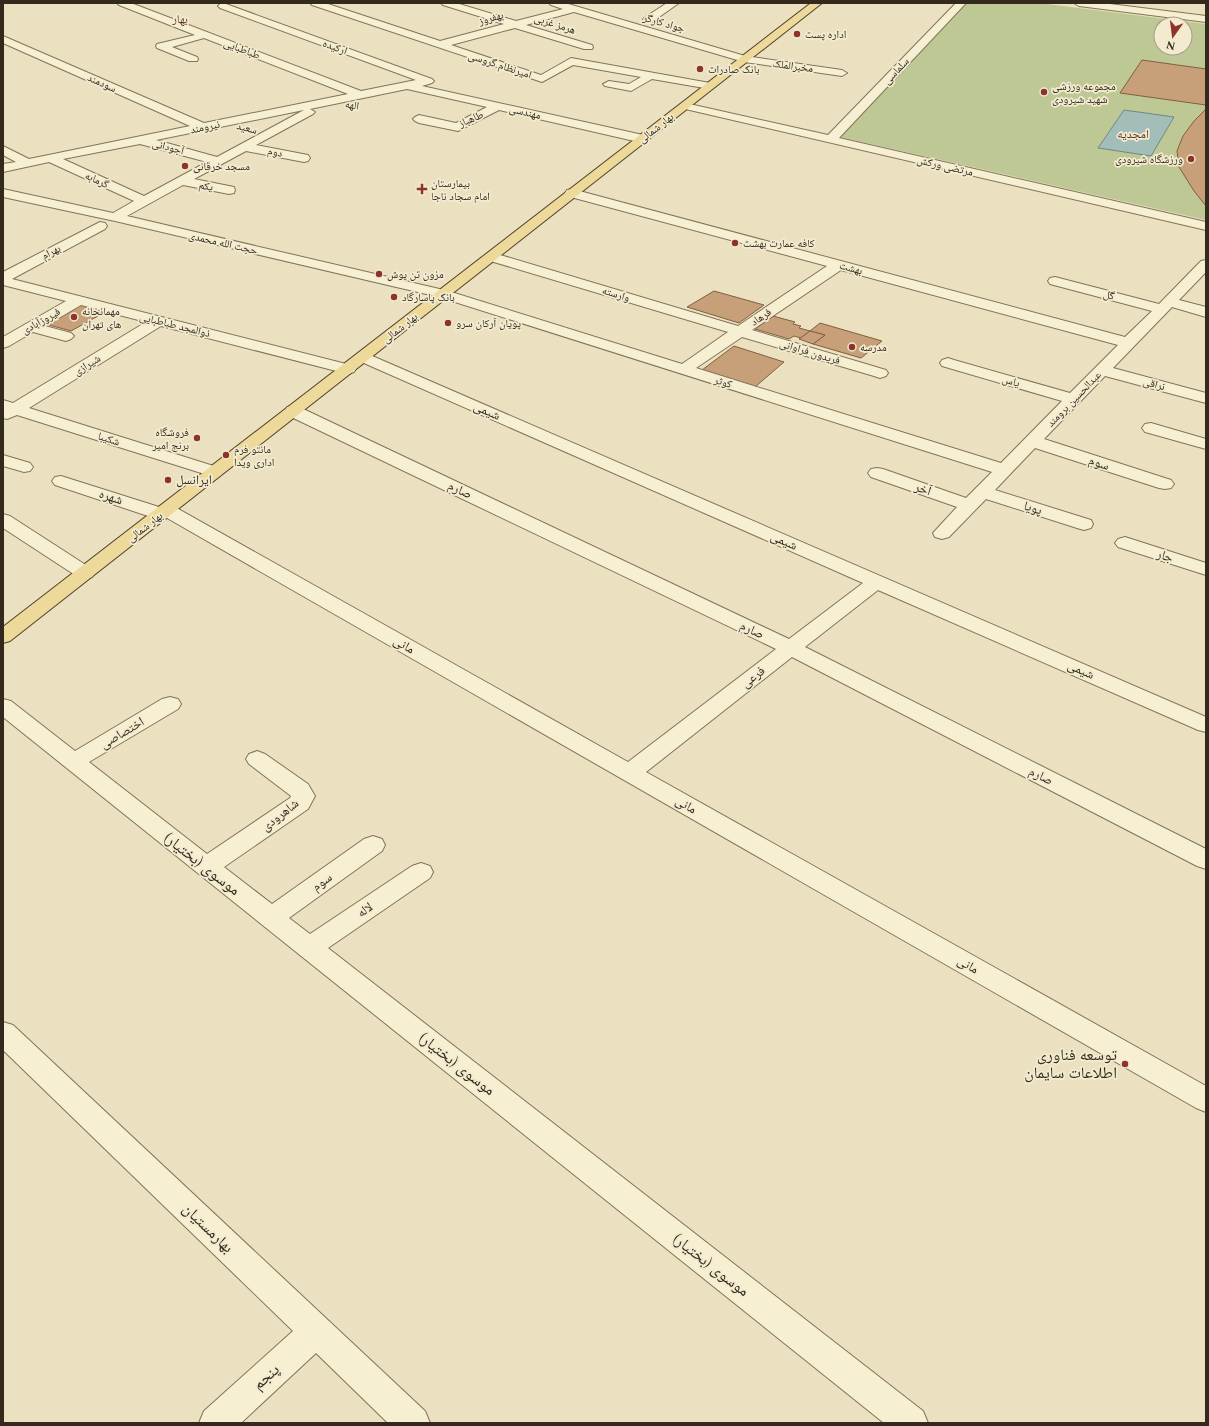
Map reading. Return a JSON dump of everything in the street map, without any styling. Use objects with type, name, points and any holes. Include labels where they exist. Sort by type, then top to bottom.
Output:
[{"type":"main road","name":"بهار شمالی","points":[[3,637],[817,3]]},
{"type":"street","name":"طباطبایی","points":[[122,3],[205,35],[360,101]]},
{"type":"street","name":"امیرنظام گروسی","points":[[315,3],[542,79],[571,61],[710,86]]},
{"type":"street","name":"هرمز غربی","points":[[446,3],[588,47]]},
{"type":"street","name":"جواد کارگر","points":[[554,3],[744,59]]},
{"type":"street","points":[[648,20],[674,3]]},
{"type":"street","name":"سلماسی","points":[[830,140],[961,3]]},
{"type":"street","points":[[1079,3],[1206,19]]},
{"type":"street","name":"ارکیده","points":[[222,6],[428,81],[408,85]]},
{"type":"street","name":"بهفروز","points":[[439,45],[573,9]]},
{"type":"street","points":[[350,15],[365,11]]},
{"type":"street","points":[[193,59],[161,46],[205,35]]},
{"type":"street","name":"سودمند","points":[[3,39],[202,127]]},
{"type":"street","name":"مخبرالملک","points":[[744,59],[842,73]]},
{"type":"street","points":[[609,84],[631,88],[651,75]]},
{"type":"street","name":"نیرومند","points":[[3,168],[330,101],[360,101],[408,85]]},
{"type":"street","name":"مهندسی","points":[[408,85],[642,139]]},
{"type":"street","points":[[115,217],[330,101]]},
{"type":"street","name":"طاهباز","points":[[419,118],[458,127],[498,106]]},
{"type":"street","name":"مرتضی ورکش","points":[[685,106],[1206,226]]},
{"type":"street","name":"سعید","points":[[225,123],[269,134]]},
{"type":"street","name":"آجودانی","points":[[140,140],[218,162]]},
{"type":"street","name":"دوم","points":[[245,147],[304,158]]},
{"type":"street","points":[[3,150],[28,163]]},
{"type":"street","name":"گرمابه","points":[[50,158],[144,201]]},
{"type":"street","name":"یکم","points":[[182,181],[229,190]]},
{"type":"street","name":"حجت الله محمدی","points":[[3,193],[115,217],[443,294]]},
{"type":"street","name":"بهشت","points":[[572,193],[1129,343]]},
{"type":"street","name":"بهرام","points":[[3,279],[100,226]]},
{"type":"street","name":"وارسته","points":[[492,257],[740,331]]},
{"type":"street","name":"عبدالحسین برومند","points":[[942,533],[1206,264]]},
{"type":"street","name":"فرهاد","points":[[683,370],[838,265]]},
{"type":"street","name":"ذوالمجد طباطبایی","points":[[3,279],[159,321],[348,369]]},
{"type":"street","name":"گل","points":[[1055,281],[1206,312]]},
{"type":"street","name":"کوثر","points":[[443,294],[1004,470]]},
{"type":"street","name":"فیروزآبادی","points":[[3,343],[79,300]]},
{"type":"street","name":"شیرازی","points":[[7,410],[159,321]]},
{"type":"street","points":[[31,327],[66,336]]},
{"type":"street","name":"فریدون فراوانی","points":[[740,331],[880,373]]},
{"type":"street","name":"شیمی","points":[[363,357],[1206,725]]},
{"type":"street","name":"یاس","points":[[948,363],[1074,399]]},
{"type":"street","name":"نراقی","points":[[1102,370],[1206,398]]},
{"type":"street","name":"شکیبا","points":[[7,410],[214,472]]},
{"type":"street","name":"صارم","points":[[293,411],[791,648],[1206,860]]},
{"type":"street","points":[[1151,428],[1206,444]]},
{"type":"street","name":"سوم","points":[[1032,441],[1165,484]]},
{"type":"street","points":[[3,460],[24,467]]},
{"type":"street","name":"آخر","points":[[876,473],[970,505]]},
{"type":"street","name":"شهره","points":[[61,481],[164,512]]},
{"type":"street","name":"پویا","points":[[983,492],[1084,524]]},
{"type":"street","name":"مانی","points":[[164,512],[629,773],[1206,1100]]},
{"type":"street","points":[[3,520],[85,573]]},
{"type":"street","name":"جار","points":[[1125,543],[1206,569]]},
{"type":"street","name":"فرعی","points":[[629,773],[877,581]]},
{"type":"street","name":"اختصاصی","points":[[73,762],[170,704]]},
{"type":"street","name":"موسوی (بختیار)","points":[[3,706],[910,1423]]},
{"type":"street","name":"شاهرودی","points":[[206,867],[300,803],[303,796],[300,790],[257,759]]},
{"type":"street","name":"سوم","points":[[271,918],[373,845]]},
{"type":"street","name":"لاله","points":[[309,948],[421,872]]},
{"type":"street","name":"بهارمستیان","points":[[3,1033],[413,1423]]},
{"type":"street","name":"پنجم","points":[[216,1423],[317,1331]]},
{"type":"green space","name":"مجموعه ورزشی شهید شیرودی","points":[[967,3],[1039,3],[1153,17],[1153,56],[1193,56],[1193,22],[1206,24],[1206,220],[840,137]]},
{"type":"water","points":[[1124,110],[1174,117],[1151,156],[1098,148]]},
{"type":"building","points":[[1142,60],[1206,69],[1206,105],[1120,93]]},
{"type":"building","name":"ورزشگاه شیرودی","points":[[1206,109],[1206,206],[1194,191],[1179,167],[1177,151],[1183,136],[1194,121]]},
{"type":"building","points":[[714,291],[764,305],[739,323],[687,307]]},
{"type":"building","name":"مهمانخانه های تهران","points":[[78,303],[107,311],[71,331],[42,323]]},
{"type":"building","points":[[773,316],[795,322],[793,324],[801,326],[799,328],[810,331],[801,338],[794,336],[789,339],[755,329]]},
{"type":"building","points":[[820,323],[882,341],[861,358],[813,344],[825,335],[810,331]]},
{"type":"building","points":[[810,331],[825,335],[813,344],[799,339]]},
{"type":"building","points":[[734,346],[784,362],[755,387],[702,370]]},
{"type":"place","name":"اداره پست","points":[[797,34]]},
{"type":"place","name":"بانک صادرات","points":[[700,69]]},
{"type":"place","name":"مجموعه ورزشی شهید شیرودی","points":[[1044,92]]},
{"type":"place","name":"ورزشگاه شیرودی","points":[[1191,159]]},
{"type":"place","name":"مسجد خرقانی","points":[[185,166]]},
{"type":"place","name":"بیمارستان امام سجاد ناجا","points":[[422,189]]},
{"type":"place","name":"کافه عمارت بهشت","points":[[735,243]]},
{"type":"place","name":"مزون تن پوش","points":[[379,274]]},
{"type":"place","name":"بانک پاسارگاد","points":[[394,297]]},
{"type":"place","name":"مهمانخانه های تهران","points":[[74,317]]},
{"type":"place","name":"پویان آرکان سرو","points":[[448,323]]},
{"type":"place","name":"مدرسه","points":[[852,347]]},
{"type":"place","name":"فروشگاه برنج امیر","points":[[197,438]]},
{"type":"place","name":"مانتو فرم اداری ویدا","points":[[226,455]]},
{"type":"place","name":"ایرانسل","points":[[168,480]]},
{"type":"place","name":"توسعه فناوری اطلاعات سایمان","points":[[1125,1064]]},
{"type":"district","name":"بهار","points":[[180,19]]},
{"type":"district","name":"امجدیه","points":[[1133,134]]}]
